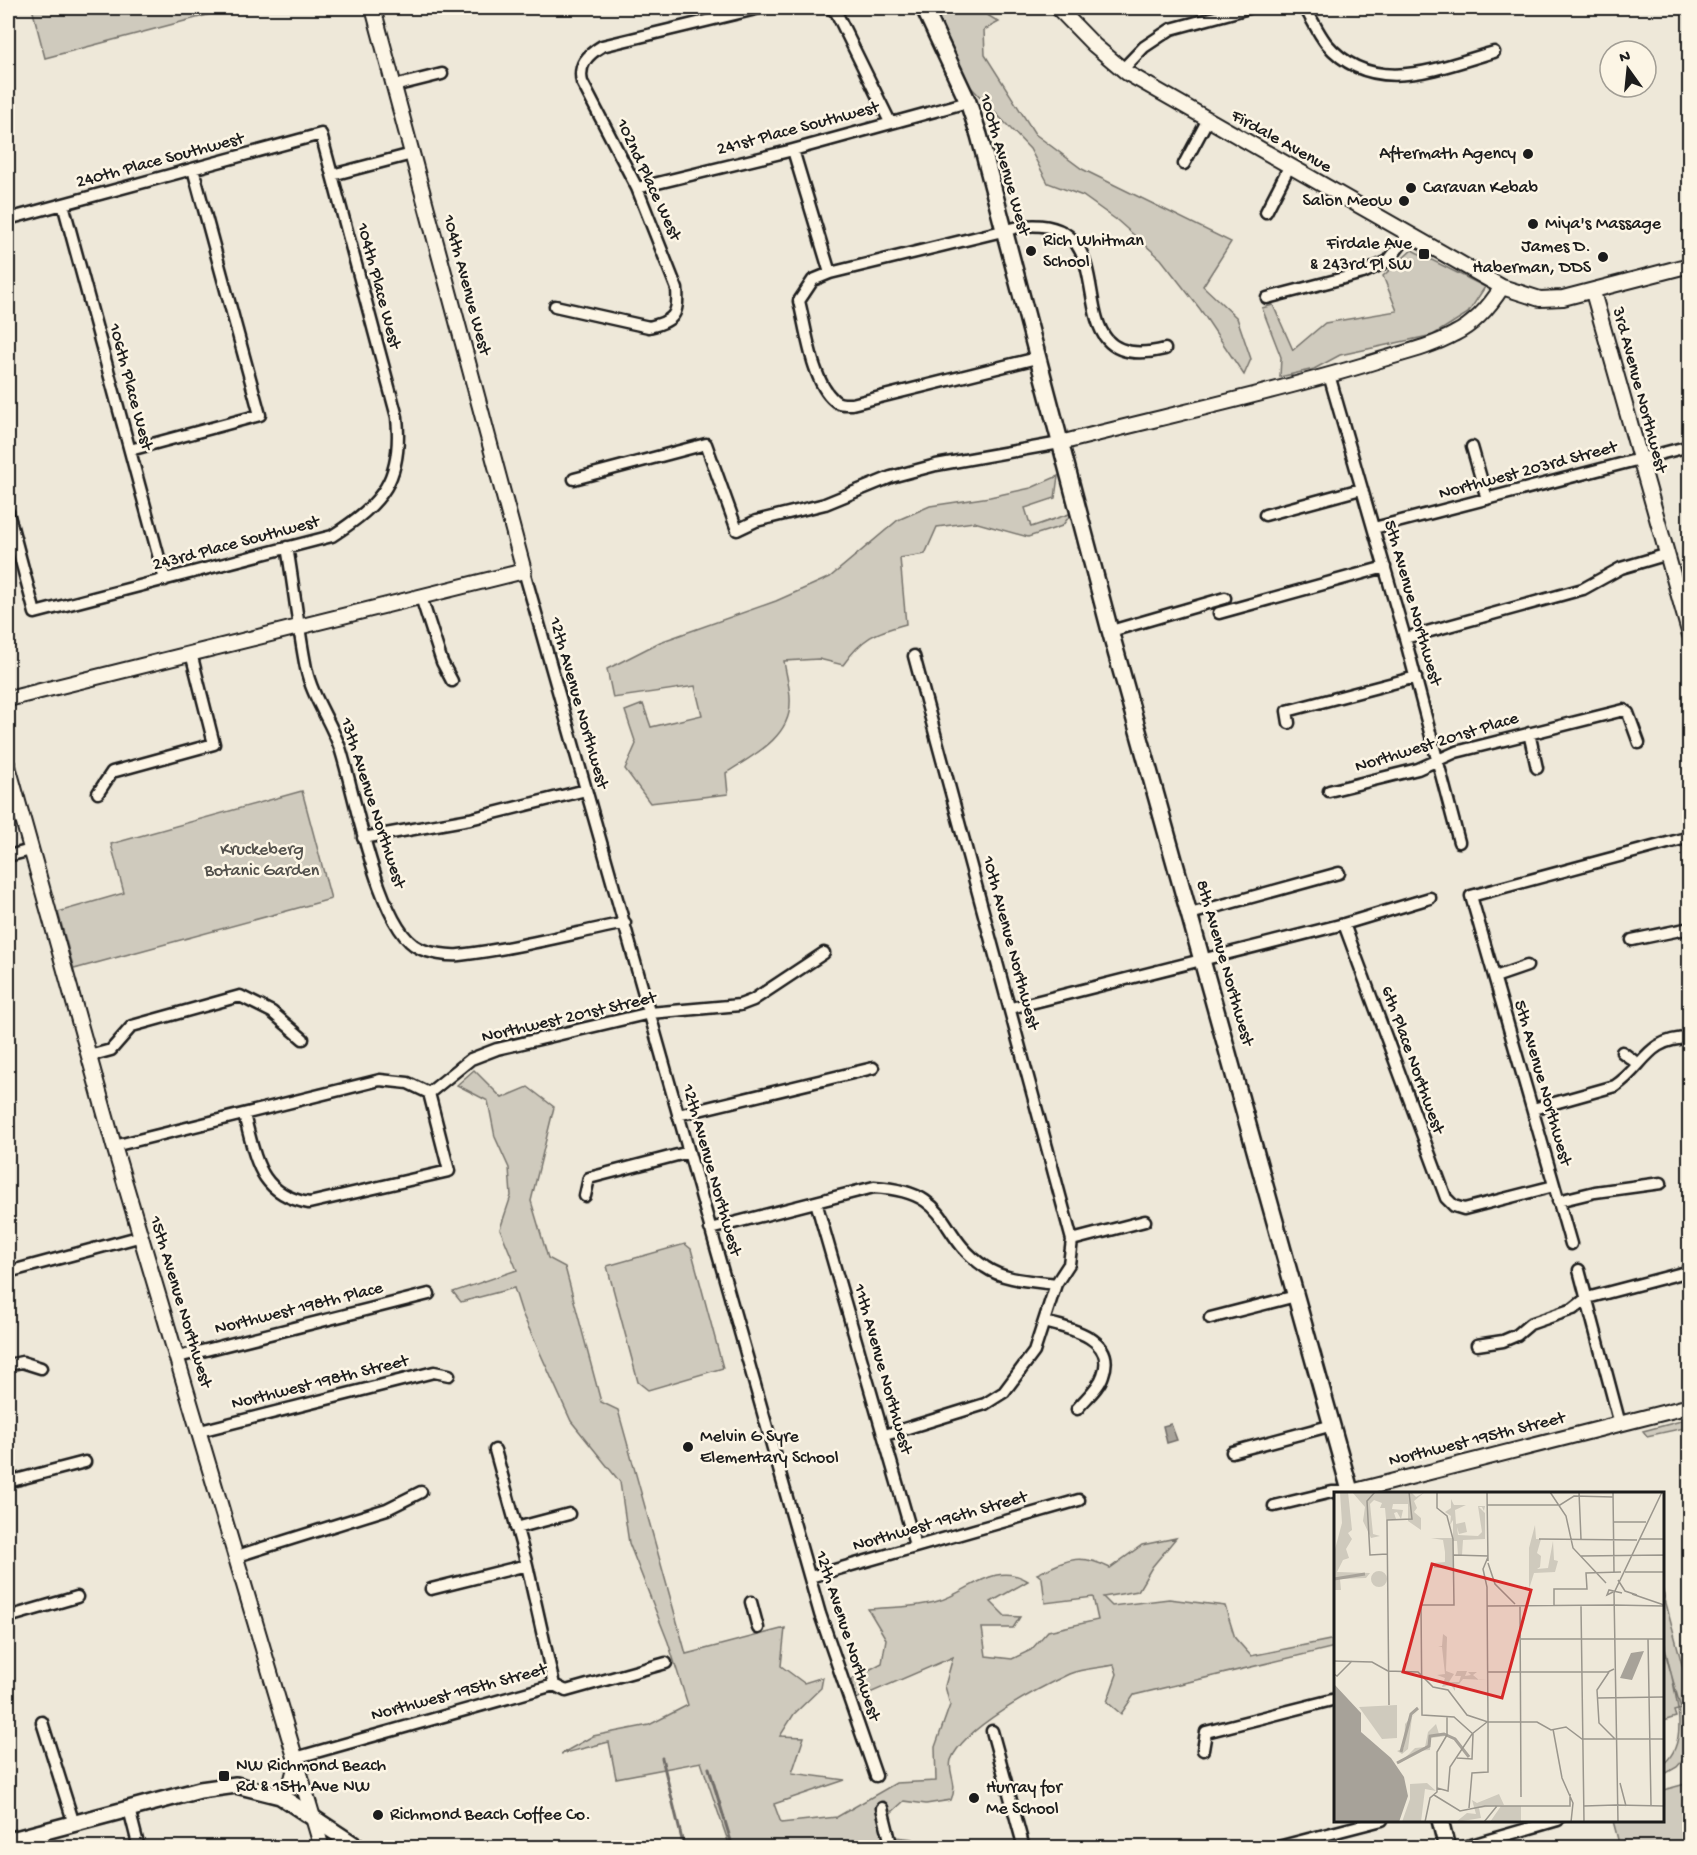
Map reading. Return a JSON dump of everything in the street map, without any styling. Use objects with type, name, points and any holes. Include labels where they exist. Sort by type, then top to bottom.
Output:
[{"type":"main road","name":"100th Avenue West","points":[[924,8],[968,102],[1060,443]]},
{"type":"main road","name":"8th Avenue Northwest","points":[[1060,443],[1110,631],[1351,1492]]},
{"type":"main road","points":[[8,1841],[32,1841],[74,1824],[200,1790],[236,1785],[280,1796],[358,1847]]},
{"type":"main road","points":[[1440,1822],[1447,1848]]},
{"type":"street","name":"104th Avenue West","points":[[373,8],[524,571]]},
{"type":"street","name":"102nd Place West","points":[[555,306],[649,327],[664,323],[674,317],[678,304],[677,289],[637,188],[582,82],[580,71],[584,61],[602,46],[755,8]]},
{"type":"street","points":[[830,8],[836,12],[890,122]]},
{"type":"street","name":"Firdale Avenue","points":[[1058,8],[1122,70],[1207,121],[1502,287],[1540,299],[1563,298],[1689,265]]},
{"type":"street","points":[[1122,70],[1144,48],[1172,29],[1248,8]]},
{"type":"street","points":[[1305,8],[1326,43],[1345,60],[1366,72],[1394,77],[1418,74],[1494,52]]},
{"type":"street","points":[[394,86],[442,74]]},
{"type":"street","name":"241st Place Southwest","points":[[637,188],[793,150],[968,102]]},
{"type":"street","points":[[1184,164],[1207,121]]},
{"type":"street","name":"240th Place Southwest","points":[[8,219],[321,134]]},
{"type":"street","name":"104th Place West","points":[[321,134],[396,417],[399,447]]},
{"type":"street","points":[[793,150],[830,273]]},
{"type":"street","points":[[332,175],[412,154]]},
{"type":"street","points":[[1266,212],[1289,167]]},
{"type":"street","points":[[130,450],[260,415],[193,169]]},
{"type":"street","name":"106th Place West","points":[[63,204],[165,580]]},
{"type":"street","points":[[1037,358],[852,404],[841,404],[833,400],[815,368],[800,301],[813,280],[830,273],[1002,230],[1036,225],[1050,226],[1069,236],[1082,249],[1094,311],[1105,337],[1113,345],[1131,353],[1142,354],[1165,349]]},
{"type":"street","points":[[1267,298],[1363,273],[1388,261],[1409,234]]},
{"type":"street","points":[[574,479],[706,444],[737,530],[756,521],[825,504],[891,477],[936,465],[1060,443],[1329,375],[1455,334],[1490,305],[1502,287]]},
{"type":"street","name":"3rd Avenue Northwest","points":[[1593,292],[1665,555],[1688,627]]},
{"type":"street","name":"5th Avenue Northwest","points":[[1329,375],[1360,489],[1374,528],[1416,676],[1459,842]]},
{"type":"street","name":"Northwest 203rd Street","points":[[1374,528],[1689,446]]},
{"type":"street","name":"243rd Place Southwest","points":[[8,512],[35,613],[332,536],[362,517],[382,495],[392,475],[399,447]]},
{"type":"street","points":[[1472,447],[1487,499]]},
{"type":"street","points":[[1265,515],[1360,489]]},
{"type":"street","name":"13th Avenue Northwest","points":[[287,547],[306,670],[317,703],[331,724],[341,751],[363,838],[390,911],[403,932],[418,948],[457,956],[625,923]]},
{"type":"street","points":[[1405,638],[1583,589],[1621,568],[1665,555]]},
{"type":"street","points":[[1218,613],[1385,567]]},
{"type":"street","points":[[8,698],[524,571]]},
{"type":"street","name":"12th Avenue Northwest","points":[[524,571],[810,1577],[876,1776]]},
{"type":"street","points":[[421,597],[442,662],[452,681]]},
{"type":"street","points":[[1110,631],[1225,598]]},
{"type":"street","points":[[98,793],[112,772],[214,744],[191,653]]},
{"type":"street","name":"10th Avenue Northwest","points":[[915,656],[1072,1240]]},
{"type":"street","points":[[1288,723],[1287,711],[1416,676]]},
{"type":"street","name":"Northwest 201st Place","points":[[1329,792],[1418,769],[1456,752],[1624,710],[1628,712],[1639,742]]},
{"type":"street","points":[[1529,733],[1537,768]]},
{"type":"street","name":"15th Avenue Northwest","points":[[8,766],[114,1146],[322,1848]]},
{"type":"street","points":[[363,838],[470,819],[586,790]]},
{"type":"street","name":"5th Avenue Northwest","points":[[1571,1244],[1471,896],[1689,837]]},
{"type":"street","points":[[8,856],[31,850]]},
{"type":"street","points":[[1190,914],[1339,873]]},
{"type":"street","points":[[1011,1008],[1344,924],[1430,898]]},
{"type":"street","name":"6th Place Northwest","points":[[1344,924],[1446,1198],[1454,1206],[1464,1209],[1554,1186]]},
{"type":"street","points":[[1632,940],[1689,928]]},
{"type":"street","name":"Northwest 201st Street","points":[[429,1094],[471,1059],[497,1049],[650,1013],[740,1005],[753,1000],[824,953]]},
{"type":"street","points":[[1494,977],[1527,966]]},
{"type":"street","points":[[89,1056],[111,1050],[132,1026],[240,996],[272,1012],[303,1039]]},
{"type":"street","points":[[1533,1109],[1615,1086],[1626,1079],[1650,1050],[1664,1042],[1689,1038]]},
{"type":"street","points":[[1623,1052],[1638,1064]]},
{"type":"street","points":[[678,1114],[873,1068]]},
{"type":"street","points":[[114,1146],[380,1080],[394,1080],[408,1083],[429,1094],[449,1171],[309,1203],[292,1200],[276,1191],[258,1165],[244,1115]]},
{"type":"street","points":[[585,1196],[589,1178],[689,1152]]},
{"type":"street","points":[[1558,1202],[1595,1192],[1660,1184]]},
{"type":"street","points":[[710,1229],[874,1188],[909,1192],[927,1200],[968,1253],[986,1268],[1013,1278],[1056,1284]]},
{"type":"street","name":"11th Avenue Northwest","points":[[816,1202],[885,1434],[915,1545]]},
{"type":"street","points":[[885,1434],[985,1404],[1004,1392],[1034,1352],[1056,1284],[1068,1264],[1072,1240],[1145,1221]]},
{"type":"street","points":[[8,1272],[142,1236]]},
{"type":"street","points":[[1579,1270],[1620,1424]]},
{"type":"street","points":[[1477,1344],[1503,1341],[1517,1335],[1530,1324],[1573,1309],[1587,1298],[1689,1270]]},
{"type":"street","name":"Northwest 198th Place","points":[[178,1357],[429,1294]]},
{"type":"street","points":[[1210,1318],[1296,1296]]},
{"type":"street","points":[[1044,1322],[1072,1329],[1091,1337],[1102,1351],[1104,1374],[1077,1409]]},
{"type":"street","points":[[8,1365],[22,1362],[41,1368]]},
{"type":"street","name":"Northwest 198th Street","points":[[200,1431],[434,1372],[449,1375]]},
{"type":"street","name":"Northwest 195th Street","points":[[1355,1492],[1689,1406]]},
{"type":"street","points":[[1232,1452],[1333,1425]]},
{"type":"street","points":[[495,1450],[527,1565],[554,1685]]},
{"type":"street","points":[[8,1482],[85,1462]]},
{"type":"street","points":[[237,1556],[387,1509],[421,1492]]},
{"type":"street","name":"Northwest 195th Street","points":[[1274,1506],[1334,1492]]},
{"type":"street","name":"Northwest 196th Street","points":[[810,1577],[915,1545],[1079,1500]]},
{"type":"street","points":[[516,1528],[569,1514]]},
{"type":"street","points":[[431,1589],[527,1565]]},
{"type":"street","points":[[8,1617],[77,1598]]},
{"type":"street","points":[[751,1602],[758,1628]]},
{"type":"street","name":"Northwest 195th Street","points":[[296,1760],[554,1685],[566,1691],[666,1663]]},
{"type":"street","points":[[1203,1750],[1206,1732],[1334,1699]]},
{"type":"street","points":[[42,1722],[74,1824]]},
{"type":"street","points":[[992,1731],[1024,1848]]},
{"type":"street","points":[[280,1796],[296,1775],[296,1760]]},
{"type":"street","points":[[882,1808],[892,1848]]},
{"type":"street","points":[[129,1809],[139,1848]]},
{"type":"street","points":[[1278,1847],[1378,1822]]},
{"type":"street","points":[[1461,1848],[1554,1822]]},
{"type":"green space","points":[[32,8],[234,8],[45,58]]},
{"type":"green space","points":[[935,8],[976,8],[999,22],[984,30],[985,55],[1035,134],[1082,169],[1231,242],[1203,286],[1237,318],[1251,359],[1244,375],[1200,309],[1161,259],[1118,221],[1083,196],[1048,183],[1030,149],[968,84]]},
{"type":"green space","points":[[1412,250],[1485,287],[1468,313],[1433,335],[1340,355],[1314,369],[1280,377],[1281,357],[1262,308],[1273,305],[1293,350],[1325,323],[1397,311],[1383,276]]},
{"type":"green space","points":[[1058,476],[1055,498],[1025,508],[1031,527],[1072,513],[1062,526],[1028,537],[974,522],[937,527],[925,554],[900,558],[906,624],[870,637],[843,665],[819,659],[784,661],[790,703],[784,726],[768,745],[726,773],[728,794],[650,803],[625,769],[636,744],[625,711],[643,704],[651,727],[702,715],[695,686],[613,698],[607,669],[660,642],[776,601],[830,577],[898,520],[930,506],[1031,488]]},
{"type":"green space","name":"Kruckeberg Botanic Garden","points":[[302,791],[331,899],[74,969],[58,912],[124,893],[111,844]]},
{"type":"green space","points":[[474,1070],[502,1098],[528,1087],[554,1107],[531,1201],[548,1258],[565,1267],[601,1402],[618,1410],[686,1654],[785,1628],[781,1666],[804,1683],[823,1677],[821,1688],[794,1714],[780,1736],[804,1737],[792,1773],[845,1780],[774,1804],[781,1823],[837,1817],[896,1783],[936,1781],[935,1747],[950,1705],[945,1686],[953,1657],[856,1699],[852,1679],[882,1663],[886,1639],[868,1609],[930,1603],[949,1597],[992,1576],[1004,1574],[1016,1576],[1028,1581],[991,1602],[1005,1616],[1020,1617],[1013,1628],[982,1628],[986,1656],[1012,1659],[1031,1650],[1048,1631],[1098,1620],[1093,1597],[1045,1603],[1042,1578],[1037,1574],[1065,1562],[1081,1559],[1110,1568],[1142,1545],[1176,1538],[1152,1567],[1138,1591],[1103,1597],[1112,1606],[1169,1599],[1225,1606],[1235,1638],[1251,1656],[1334,1639],[1334,1647],[1134,1695],[1121,1714],[1107,1702],[1117,1674],[1114,1665],[1069,1674],[1002,1711],[970,1735],[951,1760],[954,1788],[951,1800],[926,1804],[904,1801],[881,1822],[886,1836],[913,1839],[911,1847],[730,1847],[701,1762],[616,1778],[609,1742],[561,1754],[593,1736],[649,1725],[688,1705],[668,1642],[629,1543],[620,1482],[571,1421],[522,1313],[514,1288],[461,1302],[453,1292],[517,1270],[500,1229],[511,1196],[509,1168],[495,1137],[488,1101],[457,1085]]},
{"type":"green space","points":[[685,1244],[691,1249],[723,1368],[648,1390],[638,1382],[607,1266]]},
{"type":"green space","points":[[1689,1419],[1689,1427],[1647,1436],[1643,1431]]},
{"type":"green space","points":[[1664,1596],[1689,1691],[1689,1753],[1677,1767],[1664,1774],[1664,1763],[1673,1752],[1678,1738],[1679,1721],[1665,1646]]},
{"type":"green space","points":[[1664,1648],[1681,1709],[1674,1711],[1676,1717],[1664,1721]]},
{"type":"green space","points":[[1689,1783],[1689,1847],[1620,1847],[1613,1822],[1664,1822],[1664,1790]]},
{"type":"shaded area","points":[[1171,1424],[1177,1440],[1167,1443],[1163,1426]]},
{"type":"waterway","points":[[662,1758],[684,1848]]},
{"type":"waterway","points":[[709,1768],[733,1848]]},
{"type":"place","name":"Aftermath Agency","points":[[1528,154]]},
{"type":"place","name":"Caravan Kebab","points":[[1411,188]]},
{"type":"place","name":"Salon Meow","points":[[1404,201]]},
{"type":"place","name":"Miya's Massage","points":[[1533,224]]},
{"type":"place","name":"Rich Whitman School","points":[[1031,251]]},
{"type":"place","name":"Firdale Ave & 243rd Pl SW","points":[[1424,254]]},
{"type":"place","name":"James D. Haberman, DDS","points":[[1603,257]]},
{"type":"place","name":"Melvin G Syre Elementary School","points":[[688,1447]]},
{"type":"place","name":"NW Richmond Beach Rd & 15th Ave NW","points":[[224,1776]]},
{"type":"place","name":"Hurray for Me School","points":[[974,1798]]},
{"type":"place","name":"Richmond Beach Coffee Co.","points":[[378,1815]]}]
